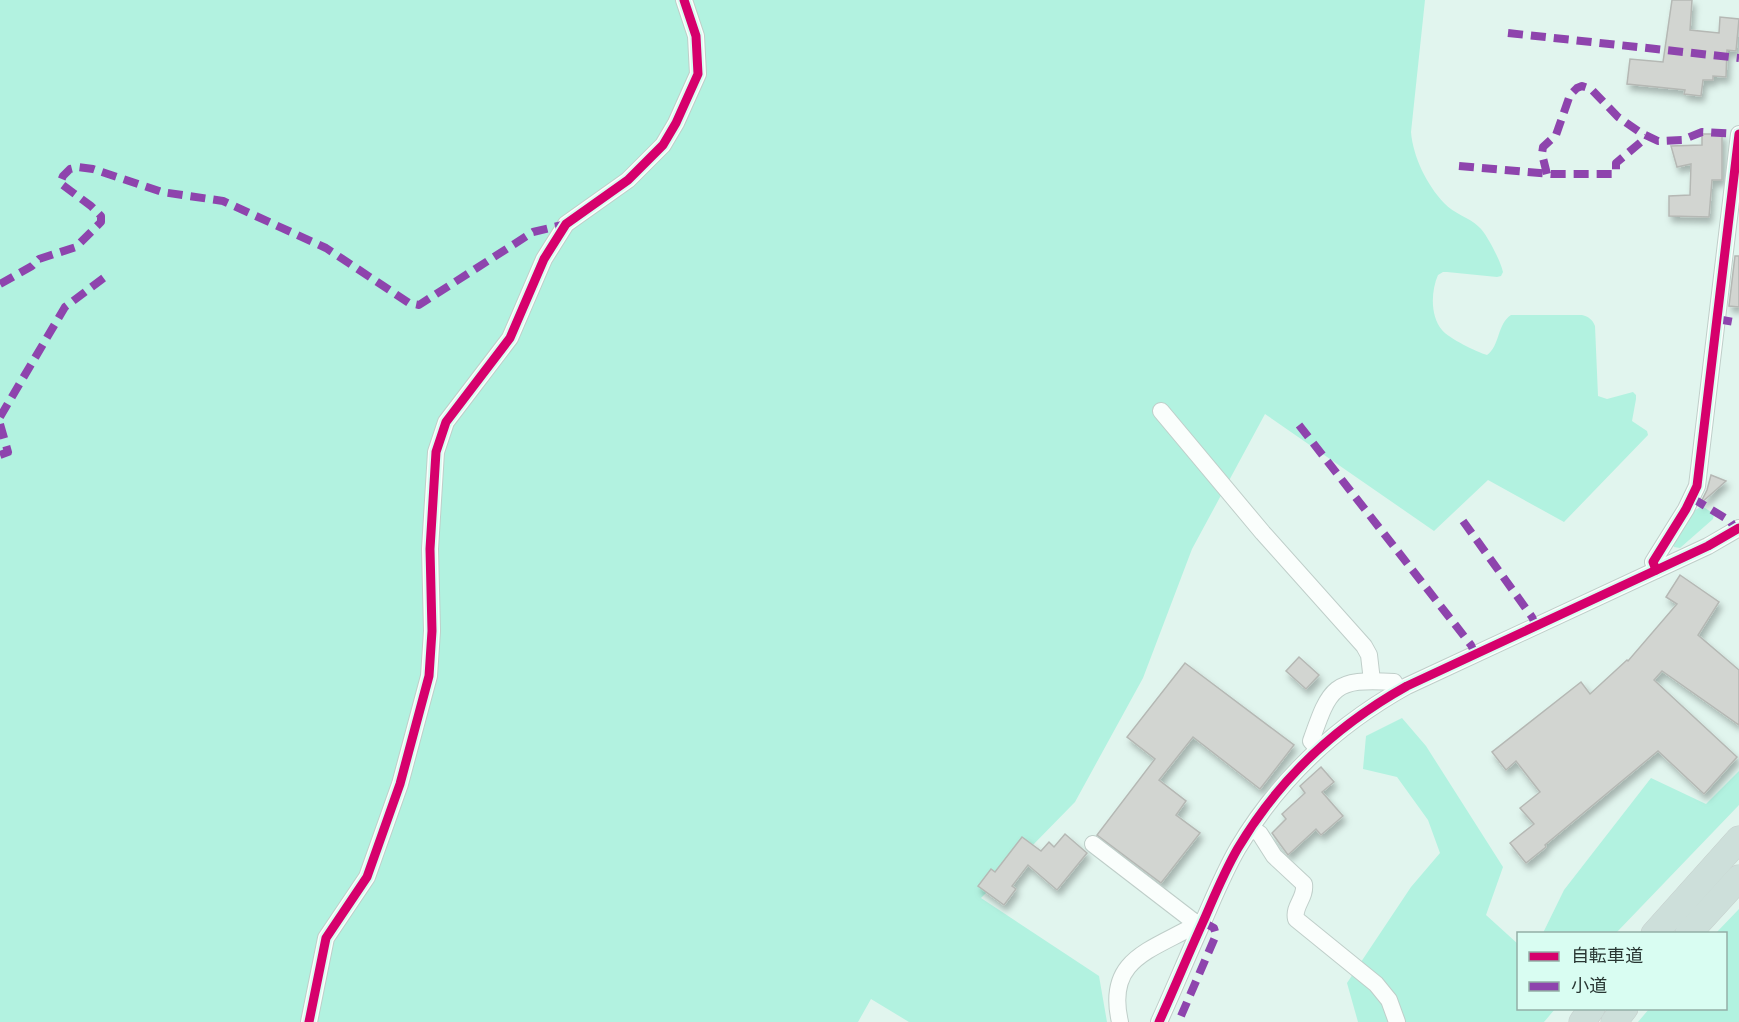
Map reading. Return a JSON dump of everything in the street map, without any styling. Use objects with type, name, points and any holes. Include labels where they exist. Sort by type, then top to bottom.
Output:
[{"type":"highway","points":[[1655,932],[1739,839]]},
{"type":"highway","points":[[1689,932],[1739,878]]},
{"type":"highway","points":[[1614,1022],[1623,1010]]},
{"type":"street","points":[[309,1022],[326,938],[367,876],[400,784],[429,676],[432,631],[430,549],[436,452],[446,422],[510,338],[544,260],[566,224],[628,180],[663,145],[676,123],[698,74],[696,36],[684,0]]},
{"type":"street","points":[[1656,570],[1653,562],[1686,509],[1697,486],[1739,134]]},
{"type":"street","points":[[1161,411],[1263,533],[1364,646],[1369,655],[1372,681]]},
{"type":"street","points":[[1159,1022],[1197,923],[1227,869],[1251,828],[1288,779],[1318,749],[1352,721],[1399,690],[1708,546],[1739,528]]},
{"type":"street","points":[[1318,749],[1311,741],[1333,692],[1346,685],[1372,681],[1394,682],[1399,690]]},
{"type":"street","points":[[1251,828],[1260,834],[1274,856],[1304,884],[1305,890],[1295,913],[1296,919],[1384,992],[1397,1022]]},
{"type":"street","points":[[1093,844],[1197,923]]},
{"type":"street","points":[[1120,1022],[1116,994],[1120,979],[1128,965],[1197,923]]},
{"type":"green space","points":[[0,0],[1425,0],[1411,132],[1412,141],[1422,170],[1438,196],[1448,207],[1482,231],[1493,248],[1503,272],[1497,277],[1447,272],[1438,275],[1433,303],[1438,324],[1450,337],[1487,355],[1494,346],[1506,319],[1511,315],[1582,315],[1588,318],[1595,326],[1598,396],[1607,399],[1633,392],[1636,399],[1632,421],[1647,431],[1648,435],[1564,522],[1488,480],[1434,531],[1265,414],[1192,549],[1143,678],[1075,802],[981,898],[1099,976],[1107,1022],[909,1022],[871,999],[858,1022],[0,1022]]},
{"type":"green space","points":[[1702,506],[1714,514],[1713,519],[1680,548],[1674,547],[1673,545],[1692,512]]},
{"type":"green space","points":[[1402,718],[1426,746],[1503,867],[1486,915],[1517,943],[1517,1010],[1554,1010],[1544,1022],[1358,1022],[1347,983],[1411,887],[1440,853],[1428,820],[1397,777],[1363,769],[1366,736]]},
{"type":"green space","points":[[1739,771],[1739,805],[1617,932],[1543,932],[1564,890],[1651,778],[1706,804]]},
{"type":"green space","points":[[1739,909],[1739,1022],[1638,1022],[1648,1010],[1727,1010],[1727,932],[1717,932]]},
{"type":"building","points":[[1672,0],[1692,0],[1690,30],[1719,33],[1720,17],[1739,19],[1736,51],[1727,50],[1726,77],[1713,76],[1713,80],[1703,80],[1701,96],[1684,94],[1685,90],[1627,84],[1630,59],[1663,62]]},
{"type":"building","points":[[1702,134],[1722,134],[1722,180],[1712,180],[1709,217],[1669,216],[1669,196],[1690,195],[1691,164],[1677,167],[1671,146],[1702,145]]},
{"type":"building","points":[[1735,256],[1739,256],[1739,307],[1729,306]]},
{"type":"building","points":[[1711,475],[1726,481],[1700,504],[1707,490]]},
{"type":"building","points":[[1680,575],[1719,602],[1698,635],[1739,670],[1739,725],[1662,671],[1654,680],[1737,757],[1704,794],[1658,751],[1526,863],[1510,843],[1534,824],[1520,808],[1540,792],[1516,761],[1506,770],[1492,752],[1581,682],[1590,694],[1628,661],[1677,604],[1666,597]]},
{"type":"building","points":[[1299,657],[1319,675],[1306,689],[1286,671]]},
{"type":"building","points":[[1185,663],[1294,745],[1260,789],[1193,737],[1159,780],[1186,801],[1176,815],[1200,833],[1161,883],[1097,835],[1155,759],[1127,737]]},
{"type":"building","points":[[1321,767],[1334,782],[1322,792],[1343,816],[1321,835],[1316,829],[1288,855],[1272,833],[1286,819],[1282,814],[1305,793],[1300,786]]},
{"type":"building","points":[[1065,834],[1087,853],[1057,890],[1028,865],[1012,886],[1016,889],[1004,905],[978,886],[991,869],[995,872],[1022,837],[1041,851],[1049,842],[1054,847]]},
{"type":"marked path","points":[[1508,33],[1739,58]]},
{"type":"marked path","points":[[1547,174],[1542,154],[1543,147],[1556,135],[1570,95],[1582,86],[1591,89],[1618,117],[1641,133],[1658,141],[1682,140],[1702,132],[1739,134]]},
{"type":"marked path","points":[[1459,166],[1551,174],[1614,174],[1616,163],[1647,137]]},
{"type":"marked path","points":[[0,284],[32,266],[39,259],[76,247],[101,222],[101,216],[91,206],[60,183],[70,169],[78,167],[93,169],[162,192],[223,201],[326,248],[409,303],[419,305],[533,232],[566,224]]},
{"type":"marked path","points":[[0,417],[65,307],[109,274]]},
{"type":"marked path","points":[[1717,319],[1739,323]]},
{"type":"marked path","points":[[0,424],[8,452],[0,455]]},
{"type":"marked path","points":[[1299,425],[1471,645],[1475,654]]},
{"type":"marked path","points":[[1692,498],[1730,521],[1736,530]]},
{"type":"marked path","points":[[1463,521],[1532,617],[1536,626]]},
{"type":"marked path","points":[[1181,1016],[1216,935],[1214,928],[1203,922]]},
{"type":"cycle path","points":[[309,1022],[326,938],[367,877],[400,784],[429,676],[432,631],[430,549],[436,452],[446,422],[510,338],[544,259],[566,224],[628,180],[663,145],[676,123],[698,74],[696,36],[684,0]]},
{"type":"cycle path","points":[[1656,570],[1653,562],[1686,509],[1697,486],[1739,134]]},
{"type":"cycle path","points":[[1159,1022],[1219,885],[1238,848],[1272,799],[1291,777],[1334,736],[1381,701],[1407,686],[1708,546],[1739,528]]}]
